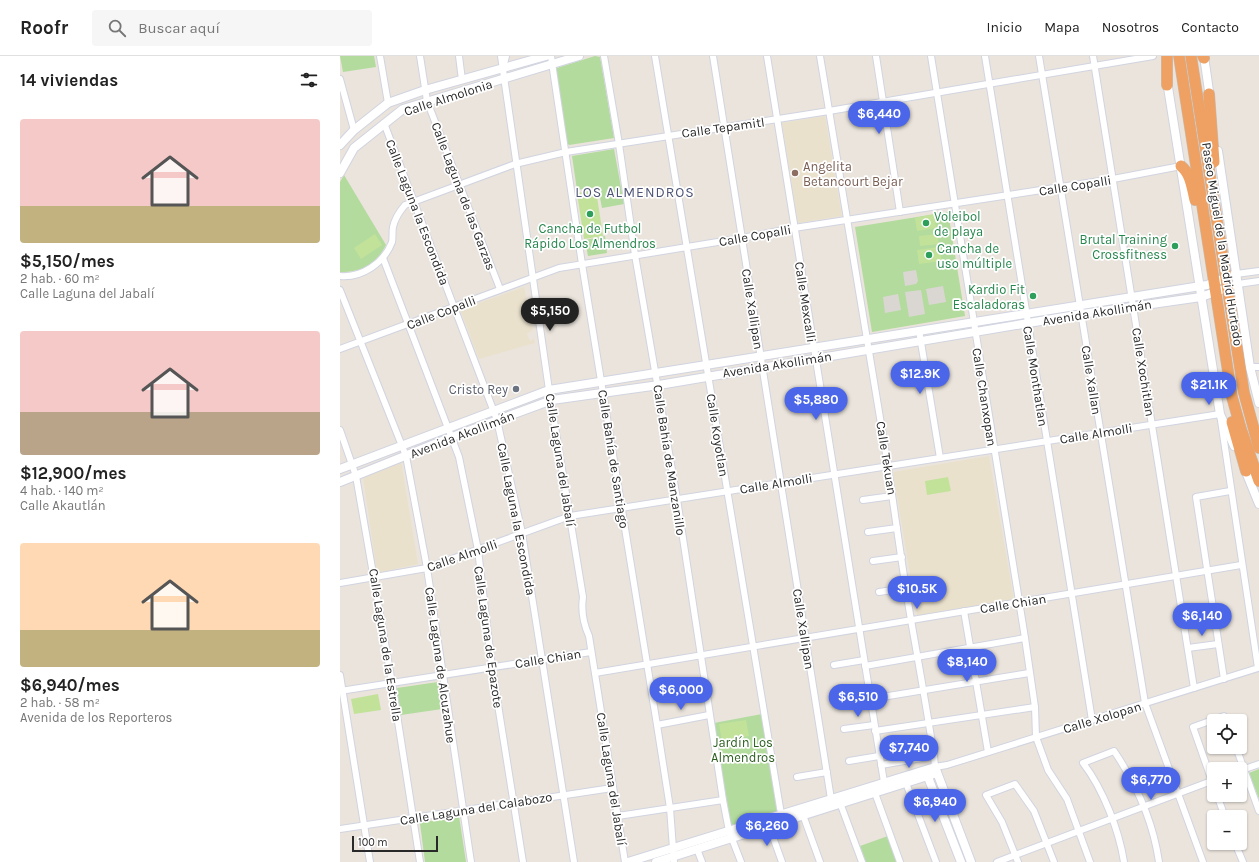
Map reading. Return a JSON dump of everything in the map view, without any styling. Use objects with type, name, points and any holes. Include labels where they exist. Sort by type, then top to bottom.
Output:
[{"type":"highway","points":[[1167,56],[1167,85]]},
{"type":"highway","name":"Paseo Miguel de la Madrid Hurtado","points":[[1179,56],[1209,247],[1220,286],[1244,393],[1259,448]]},
{"type":"highway","name":"Paseo Miguel de la Madrid Hurtado","points":[[1191,56],[1220,244],[1220,286],[1226,356],[1236,410],[1259,481]]},
{"type":"highway","points":[[1209,94],[1220,222],[1220,244]]},
{"type":"highway","points":[[1181,166],[1189,177],[1204,236],[1209,247]]},
{"type":"highway","points":[[1226,356],[1226,389],[1233,429],[1246,471]]},
{"type":"highway","points":[[1244,393],[1259,429]]},
{"type":"street","points":[[380,56],[388,102]]},
{"type":"street","name":"Calle Laguna de las Garzas","points":[[420,56],[427,101],[500,289]]},
{"type":"street","points":[[459,56],[462,80]]},
{"type":"street","name":"Calle Laguna del Jabalí","points":[[500,56],[549,390],[552,400],[583,597],[582,607],[584,627],[589,636],[612,788],[627,862]]},
{"type":"street","points":[[503,69],[506,56]]},
{"type":"street","name":"Calle Almolonia","points":[[340,145],[354,130],[388,102],[546,56]]},
{"type":"street","name":"Calle Bahía de Santiago","points":[[551,56],[582,264],[670,808],[673,859]]},
{"type":"street","name":"Calle Almolonia","points":[[340,172],[354,148],[403,109],[579,56]]},
{"type":"street","name":"Calle Bahía de Manzanillo","points":[[604,56],[619,144],[635,255],[659,385],[723,800],[730,834],[741,862]]},
{"type":"street","name":"Calle Koyotlan","points":[[655,56],[781,814]]},
{"type":"street","name":"Calle Xallipan","points":[[713,56],[827,772],[836,800],[862,862]]},
{"type":"street","name":"Calle Mexcalli","points":[[767,56],[884,782]]},
{"type":"street","name":"Calle Tekuan","points":[[820,56],[888,466],[911,620],[936,770]]},
{"type":"street","points":[[876,56],[900,212]]},
{"type":"street","name":"Calle Chanxopan","points":[[931,56],[953,204],[1035,707],[1036,737],[1048,770],[1067,799],[1077,832],[1090,862]]},
{"type":"street","name":"Calle Monthatlan","points":[[985,56],[1092,720]]},
{"type":"street","name":"Calle Xallan","points":[[1039,56],[1145,703],[1203,862]]},
{"type":"street","name":"Calle Xochitlan","points":[[1093,56],[1194,688]]},
{"type":"street","name":"Calle Tepamitl","points":[[340,276],[350,277],[370,269],[383,258],[392,242],[393,226],[397,215],[405,205],[460,183],[515,164],[566,152],[937,94],[1153,56]]},
{"type":"street","points":[[1162,56],[1220,414],[1241,565]]},
{"type":"street","points":[[1204,57],[1250,367],[1259,403]]},
{"type":"street","points":[[340,79],[354,130]]},
{"type":"street","name":"Calle Laguna la Escondida","points":[[384,123],[498,420],[522,533],[574,862]]},
{"type":"street","name":"Calle Copalli","points":[[340,349],[559,268],[794,228],[1113,179],[1181,166]]},
{"type":"street","name":"Calle Laguna de Epazote","points":[[383,258],[407,325],[459,457],[478,550],[492,667],[523,862]]},
{"type":"street","points":[[1220,286],[1236,274],[1259,271]]},
{"type":"street","points":[[1220,286],[1259,281]]},
{"type":"street","name":"Avenida Akollimán","points":[[340,469],[549,390],[973,321],[1200,286],[1220,286]]},
{"type":"street","name":"Avenida Akollimán","points":[[340,482],[452,437],[552,400],[659,385],[762,366],[921,342],[1082,314],[1201,297],[1220,286]]},
{"type":"street","name":"Calle Laguna de Alcuzahue","points":[[340,290],[359,342],[406,456],[427,568],[471,862]]},
{"type":"street","points":[[919,330],[940,458]]},
{"type":"street","points":[[1250,367],[1259,367]]},
{"type":"street","points":[[1220,414],[1259,504]]},
{"type":"street","name":"Calle Almolli","points":[[340,583],[427,568],[570,516],[1220,414]]},
{"type":"street","name":"Calle Laguna de la Estrella","points":[[340,430],[356,476],[375,578],[420,862]]},
{"type":"street","points":[[1224,679],[1196,496],[1230,491]]},
{"type":"street","points":[[863,500],[892,496]]},
{"type":"street","points":[[868,532],[897,528]]},
{"type":"street","points":[[873,561],[902,557]]},
{"type":"street","name":"Calle Chian","points":[[595,673],[1241,565]]},
{"type":"street","name":"Calle Xolopan","points":[[654,860],[673,848],[768,826],[803,816],[836,800],[884,782],[936,770],[988,752],[1258,668],[1241,565]]},
{"type":"street","points":[[879,592],[906,588]]},
{"type":"street","points":[[1182,615],[1213,610]]},
{"type":"street","points":[[964,611],[988,752]]},
{"type":"street","points":[[834,665],[918,657],[1024,638]]},
{"type":"street","points":[[1188,648],[1218,644]]},
{"type":"street","name":"Calle Chian","points":[[341,691],[591,652]]},
{"type":"street","points":[[839,698],[924,691],[1029,673]]},
{"type":"street","points":[[340,675],[341,691],[370,862]]},
{"type":"street","points":[[844,729],[929,723],[1035,707]]},
{"type":"street","points":[[657,725],[709,715]]},
{"type":"street","points":[[1207,723],[1193,727],[1207,766]]},
{"type":"street","points":[[1124,862],[1112,819],[1095,779],[1084,763],[1114,751],[1136,787],[1155,838],[1159,862]]},
{"type":"street","points":[[849,761],[879,756]]},
{"type":"street","points":[[881,765],[934,756]]},
{"type":"street","points":[[1247,768],[1259,764]]},
{"type":"street","points":[[936,770],[971,862]]},
{"type":"street","points":[[797,777],[827,772]]},
{"type":"street","points":[[926,773],[961,862]]},
{"type":"street","name":"Calle Xolopan","points":[[627,862],[673,859],[781,814],[836,800],[875,793],[906,783],[926,773]]},
{"type":"street","points":[[1247,782],[1259,811]]},
{"type":"street","points":[[906,783],[936,862]]},
{"type":"street","points":[[1018,862],[1002,822],[986,794],[1015,784],[1034,811],[1054,862]]},
{"type":"street","points":[[997,862],[1178,794],[1207,785]]},
{"type":"street","name":"Calle Laguna del Calabozo","points":[[340,829],[563,794],[612,788]]},
{"type":"street","points":[[875,793],[900,862]]},
{"type":"street","points":[[618,816],[723,800]]},
{"type":"street","points":[[803,816],[820,862]]},
{"type":"street","points":[[768,826],[782,862]]},
{"type":"street","points":[[697,849],[702,862]]},
{"type":"street","points":[[1239,850],[1243,862]]},
{"type":"shaded area","points":[[825,116],[842,216],[798,223],[782,123]]},
{"type":"shaded area","points":[[916,270],[918,281],[916,284],[905,286],[903,272]]},
{"type":"shaded area","points":[[943,286],[946,302],[929,305],[926,289]]},
{"type":"shaded area","points":[[524,287],[533,330],[527,334],[530,341],[534,339],[535,343],[479,359],[461,312],[462,309]]},
{"type":"shaded area","points":[[921,290],[925,314],[909,317],[905,292]]},
{"type":"shaded area","points":[[898,294],[901,310],[885,313],[883,297]]},
{"type":"shaded area","points":[[989,456],[1014,600],[917,616],[893,472]]},
{"type":"shaded area","points":[[401,461],[418,564],[377,573],[363,477]]},
{"type":"green space","points":[[340,56],[374,56],[376,67],[343,72]]},
{"type":"green space","points":[[595,56],[600,57],[614,138],[569,145],[566,142],[555,71],[557,68]]},
{"type":"green space","points":[[614,149],[624,204],[602,208],[598,187],[577,190],[572,156]]},
{"type":"green space","points":[[344,175],[386,245],[378,257],[368,266],[355,271],[340,272],[340,182]]},
{"type":"green space","name":"Cancha de Futbol Rápido Los Almendros","points":[[596,190],[603,236],[584,239],[577,193]]},
{"type":"green space","points":[[948,212],[965,316],[872,332],[855,227]]},
{"type":"green space","name":"Voleibol de playa","points":[[934,214],[936,228],[917,231],[915,218]]},
{"type":"green space","points":[[375,234],[382,245],[361,259],[354,248]]},
{"type":"green space","points":[[937,234],[939,244],[920,246],[919,236]]},
{"type":"green space","points":[[605,236],[607,253],[588,256],[585,240]]},
{"type":"green space","name":"Cancha de uso múltiple","points":[[939,247],[942,261],[919,264],[917,250]]},
{"type":"green space","points":[[948,477],[951,491],[927,495],[925,481]]},
{"type":"green space","points":[[438,682],[442,709],[401,715],[397,688]]},
{"type":"green space","points":[[378,694],[381,710],[354,714],[351,699]]},
{"type":"green space","name":"Jardín Los Almendros","points":[[762,714],[777,812],[731,826],[714,723]]},
{"type":"green space","points":[[746,720],[749,736],[722,741],[719,724]]},
{"type":"green space","points":[[1259,769],[1259,799],[1249,773]]},
{"type":"green space","points":[[459,816],[466,862],[425,862],[420,823]]},
{"type":"green space","points":[[888,836],[898,862],[866,862],[860,846]]},
{"type":"place","name":"Angelita Betancourt Bejar","points":[[795,173]]},
{"type":"place","name":"Cancha de Futbol Rápido Los Almendros","points":[[590,214]]},
{"type":"place","name":"Voleibol de playa","points":[[926,223]]},
{"type":"place","name":"Brutal Training Crossfitness","points":[[1175,246]]},
{"type":"place","name":"Cancha de uso múltiple","points":[[929,255]]},
{"type":"place","name":"Kardio Fit Escaladoras","points":[[1033,296]]},
{"type":"place","name":"Cristo Rey","points":[[516,389]]},
{"type":"district","name":"LOS ALMENDROS","points":[[635,192]]}]
